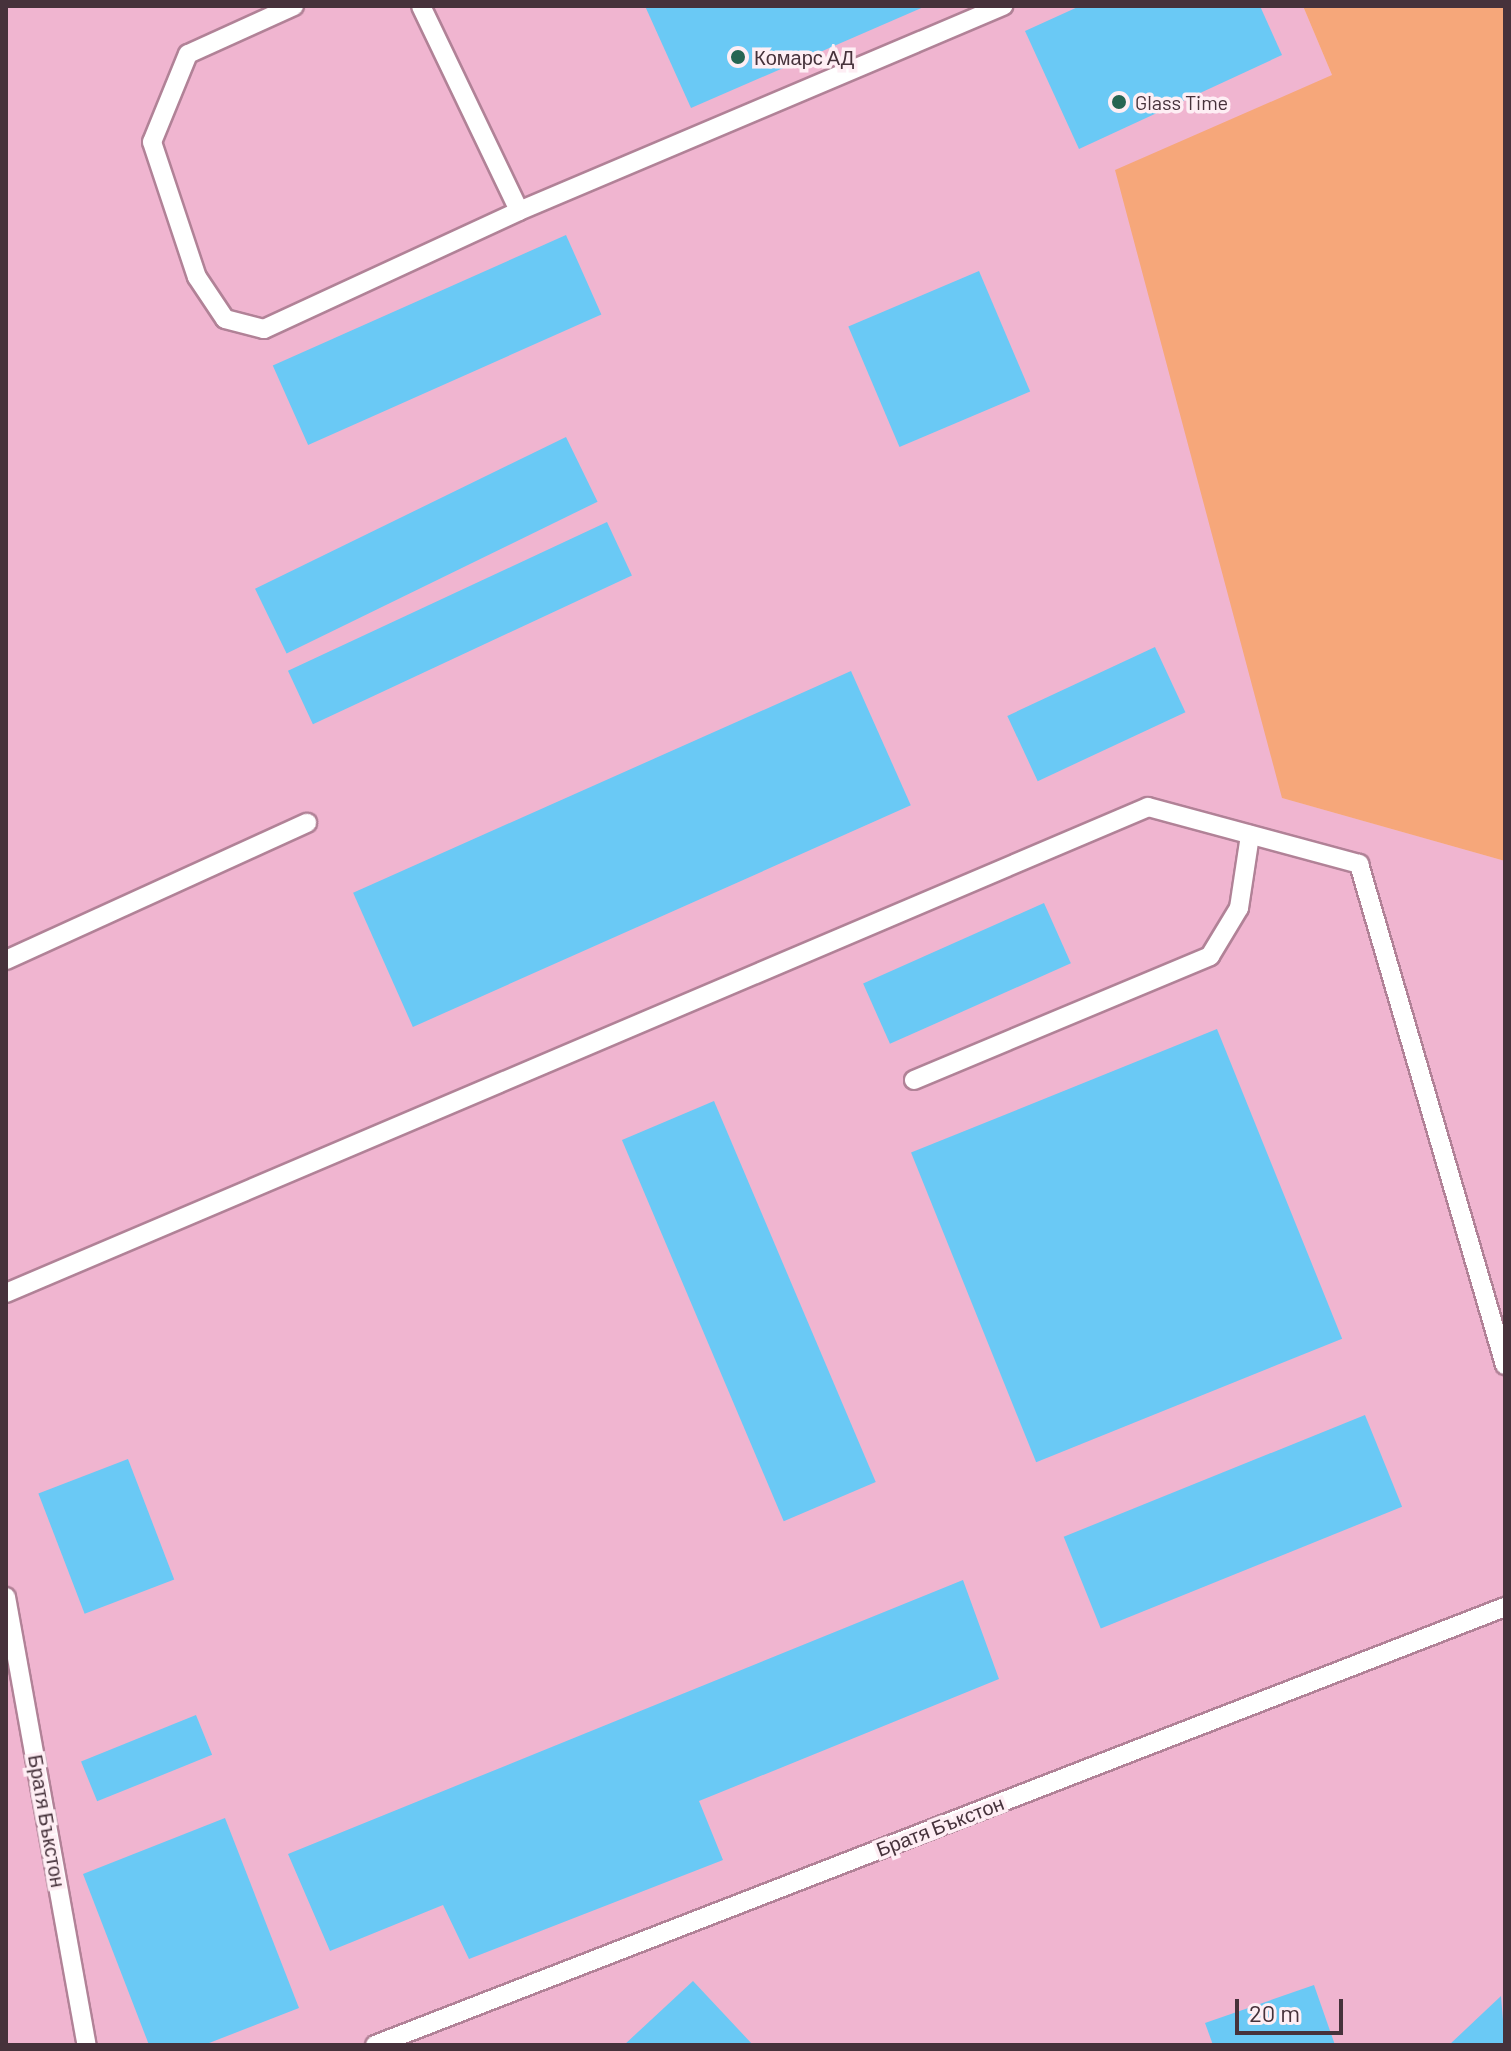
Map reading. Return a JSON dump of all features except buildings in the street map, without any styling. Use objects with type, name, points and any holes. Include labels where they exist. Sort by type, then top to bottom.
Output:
[{"type":"lane","points":[[294,6],[188,54],[152,142],[197,277],[225,319],[264,329],[519,211],[1003,6]]},
{"type":"lane","points":[[421,6],[519,211]]},
{"type":"lane","points":[[6,1293],[1148,807],[1359,864],[1505,1365]]},
{"type":"lane","points":[[6,960],[307,823]]},
{"type":"lane","points":[[914,1080],[1210,956],[1239,908],[1250,835]]},
{"type":"lane","name":"Братя Бъкстон","points":[[6,1597],[87,2045]]},
{"type":"lane","name":"Братя Бъкстон","points":[[375,2045],[1505,1607]]},
{"type":"shaded area","points":[[6,6],[1303,6],[1332,75],[1282,798],[1505,861],[1505,2045],[6,2045]]},
{"type":"shaded area","points":[[1303,6],[1505,6],[1505,861],[1282,798],[1115,170],[1332,75]]},
{"type":"place","name":"Комарс АД","points":[[738,57]]},
{"type":"place","name":"Glass Time","points":[[1119,102]]}]
